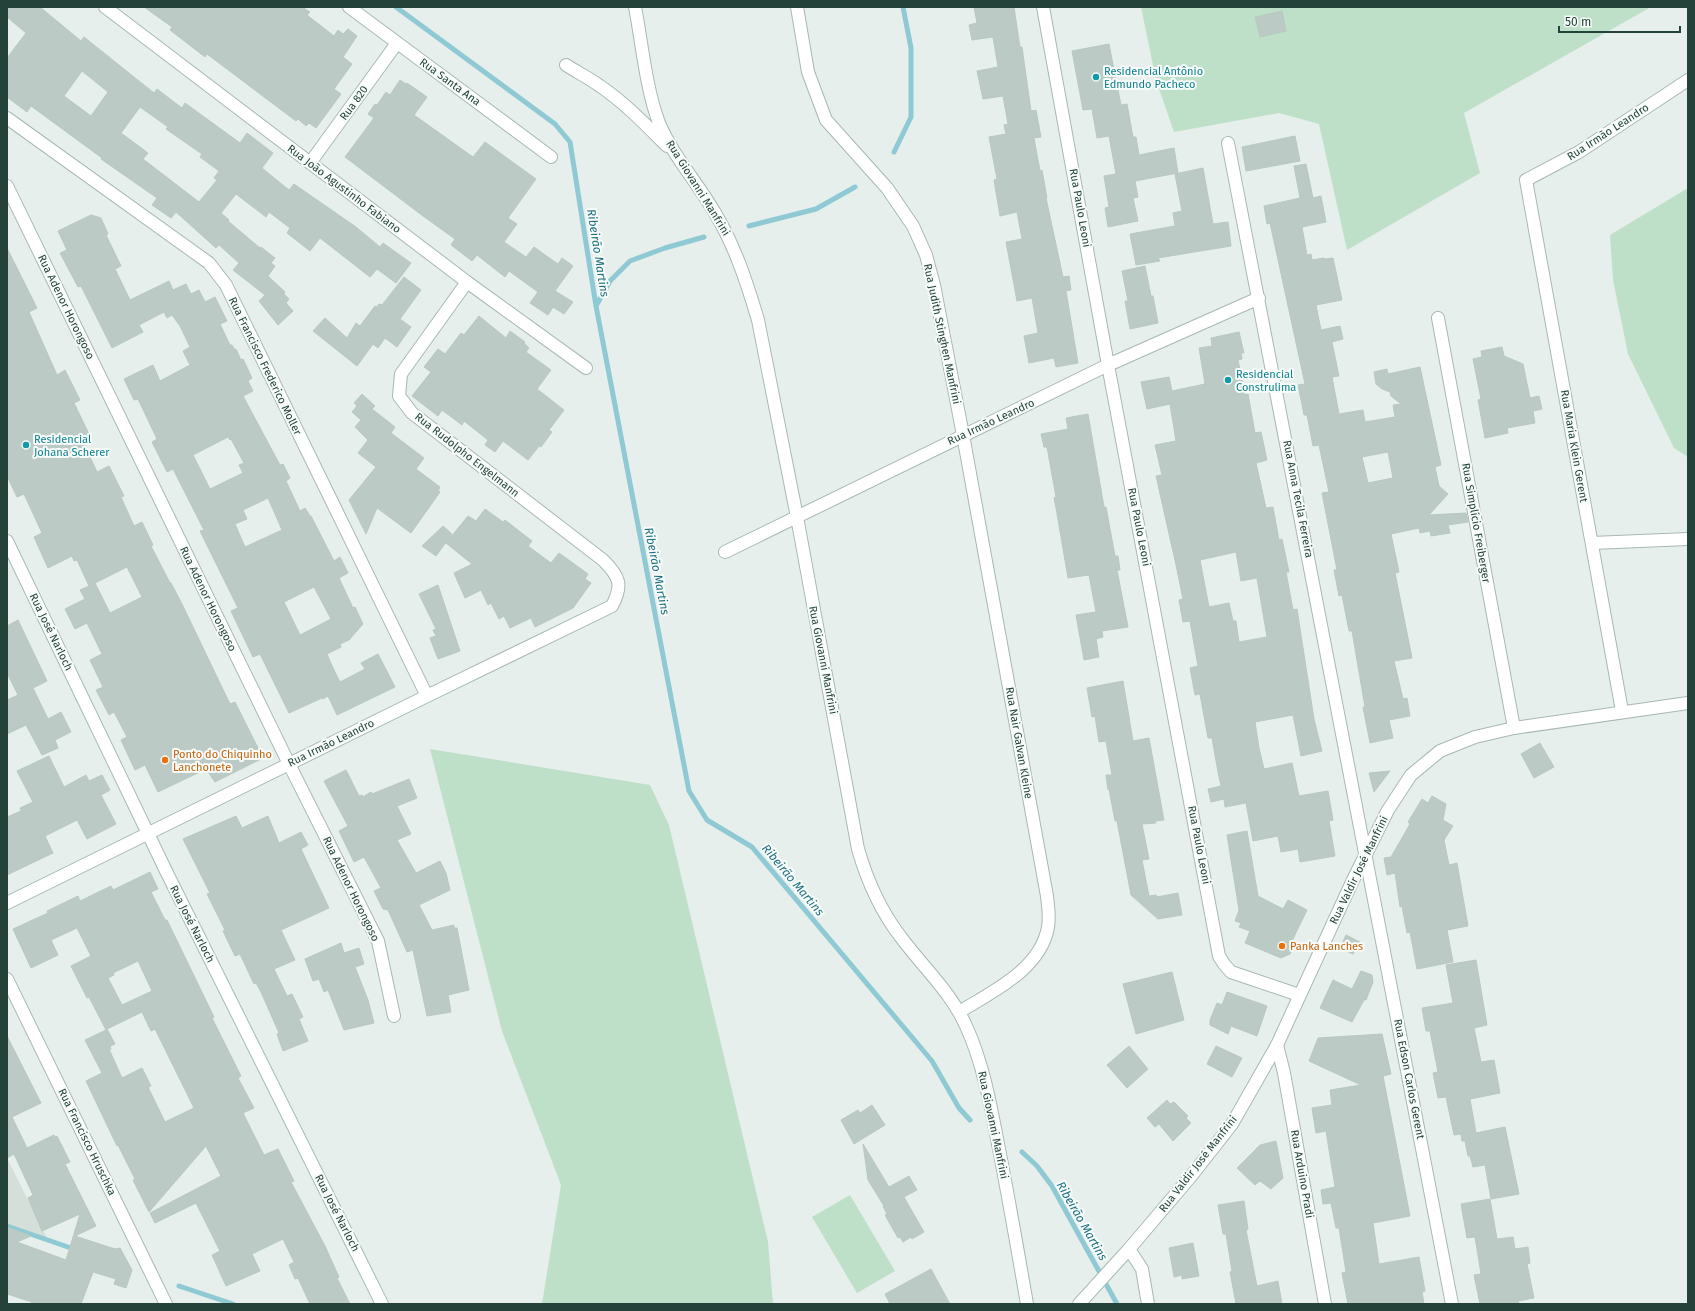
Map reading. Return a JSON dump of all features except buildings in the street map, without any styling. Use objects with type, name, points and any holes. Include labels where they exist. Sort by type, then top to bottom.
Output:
[{"type":"street","name":"Rua João Agustinho Fabiano","points":[[105,7],[466,282],[586,368]]},
{"type":"street","name":"Rua Santa Ana","points":[[349,7],[551,157]]},
{"type":"street","name":"Rua Giovanni Manfrini","points":[[635,7],[653,102],[659,123],[675,154],[715,212],[729,238],[749,290],[758,320],[797,516],[858,849],[880,904],[893,926],[949,996],[959,1012],[972,1041],[991,1107],[1027,1304]]},
{"type":"street","name":"Rua Judith Stinghen Manfrini","points":[[797,7],[808,72],[826,120],[887,188],[913,226],[926,255],[934,285],[963,435]]},
{"type":"street","name":"Rua Paulo Leoni","points":[[1044,7],[1108,365],[1220,956],[1224,964],[1231,972],[1299,995]]},
{"type":"street","name":"Rua 820","points":[[310,163],[397,43]]},
{"type":"street","points":[[566,65],[600,85],[623,103],[675,154]]},
{"type":"street","name":"Rua Irmão Leandro","points":[[1526,180],[1579,152],[1688,80]]},
{"type":"street","name":"Rua Francisco Frederico Moller","points":[[7,118],[209,263],[226,285],[427,696]]},
{"type":"street","name":"Rua Anna Tecila Ferreira","points":[[1228,143],[1366,854]]},
{"type":"street","name":"Rua Maria Klein Gerent","points":[[1526,180],[1622,712]]},
{"type":"street","name":"Rua Adenor Horongoso","points":[[7,186],[289,764],[378,941],[394,1016]]},
{"type":"street","name":"Rua Rudolpho Engelmann","points":[[466,282],[401,374],[399,396],[412,413],[603,560],[613,570],[619,583],[619,593],[612,606]]},
{"type":"street","name":"Rua Irmão Leandro","points":[[725,552],[1108,365],[1259,298]]},
{"type":"street","name":"Rua Simplício Freiberger","points":[[1438,318],[1514,728]]},
{"type":"street","name":"Rua Nair Galvan Kleine","points":[[959,1012],[1012,978],[1033,959],[1045,938],[1049,914],[1047,896],[963,435]]},
{"type":"street","points":[[1592,543],[1688,539]]},
{"type":"street","name":"Rua José Narloch","points":[[7,541],[148,834],[382,1304]]},
{"type":"street","name":"Rua Irmão Leandro","points":[[7,903],[612,606]]},
{"type":"street","name":"Rua Valdir José Manfrini","points":[[1079,1304],[1129,1250],[1192,1175],[1232,1124],[1277,1045],[1299,995],[1388,810],[1411,775],[1440,751],[1475,737],[1514,728],[1688,703]]},
{"type":"street","name":"Rua Edson Carlos Gerent","points":[[1366,854],[1452,1304]]},
{"type":"street","name":"Rua Francisco Hruschka","points":[[7,979],[166,1304]]},
{"type":"street","name":"Rua Arduino Pradi","points":[[1277,1045],[1284,1073],[1325,1304]]},
{"type":"street","points":[[1129,1250],[1142,1269],[1148,1304]]},
{"type":"shaded area","points":[[7,1158],[47,1238],[7,1224]]},
{"type":"green space","points":[[1141,7],[1651,7],[1464,113],[1480,173],[1347,250],[1319,124],[1279,113],[1174,132],[1156,80]]},
{"type":"green space","points":[[1688,188],[1688,457],[1674,448],[1628,354],[1613,280],[1610,235]]},
{"type":"green space","points":[[430,749],[650,785],[669,825],[768,1242],[773,1304],[542,1304],[561,1185],[502,1031]]},
{"type":"green space","points":[[850,1195],[895,1271],[857,1293],[812,1217]]},
{"type":"waterway","name":"Ribeirão Martins","points":[[396,7],[555,124],[570,142],[596,306],[689,791],[707,820],[752,847],[932,1061],[959,1108],[970,1120]]},
{"type":"waterway","points":[[894,152],[911,117],[911,48],[903,7]]},
{"type":"waterway","points":[[749,226],[816,209],[855,187]]},
{"type":"waterway","points":[[596,306],[610,281],[630,261],[665,248],[704,237]]},
{"type":"waterway","name":"Ribeirão Martins","points":[[1022,1152],[1037,1166],[1052,1186],[1117,1304]]},
{"type":"waterway","points":[[7,1226],[68,1247]]},
{"type":"waterway","points":[[179,1286],[233,1304]]},
{"type":"place","name":"Residencial Antônio Edmundo Pacheco","points":[[1096,77]]},
{"type":"place","name":"Residencial Construlima","points":[[1228,380]]},
{"type":"place","name":"Residencial Johana Scherer","points":[[26,445]]},
{"type":"place","name":"Ponto do Chiquinho Lanchonete","points":[[165,760]]},
{"type":"place","name":"Panka Lanches","points":[[1282,946]]}]
